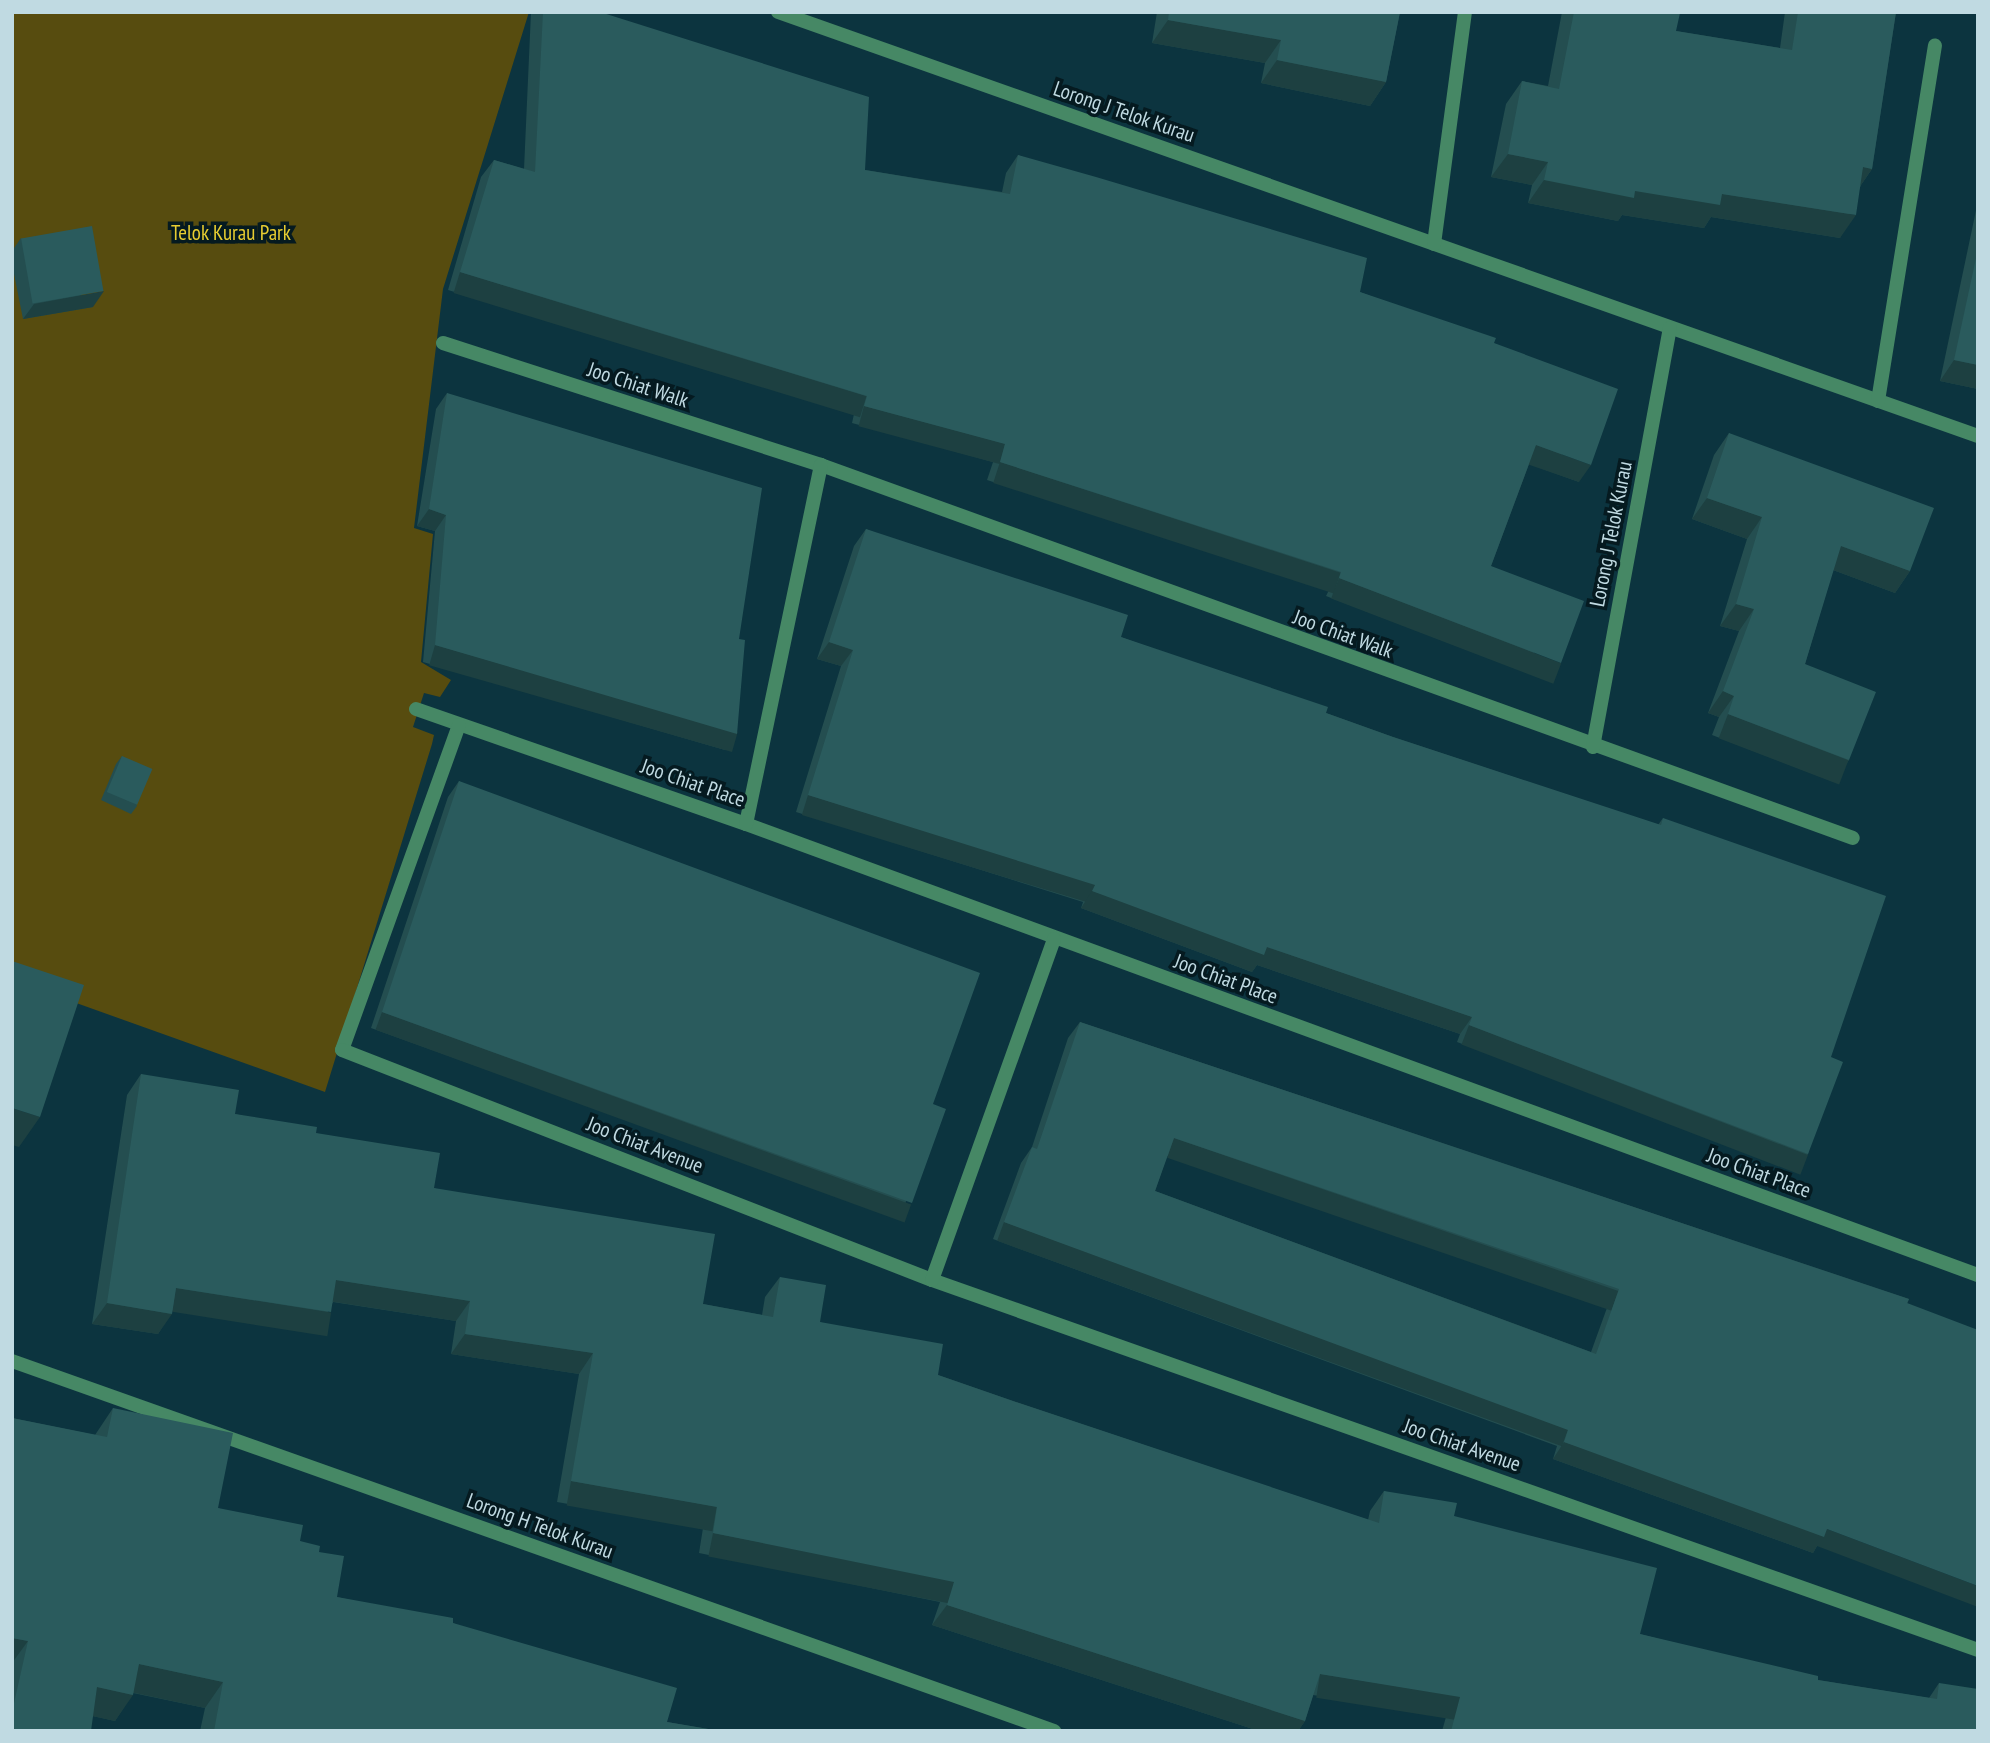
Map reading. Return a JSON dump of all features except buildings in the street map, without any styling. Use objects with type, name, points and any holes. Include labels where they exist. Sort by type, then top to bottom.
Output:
[{"type":"street","name":"Lorong J Telok Kurau","points":[[778,12],[799,16],[1978,436]]},
{"type":"street","points":[[1434,244],[1465,12]]},
{"type":"street","points":[[1878,401],[1935,46]]},
{"type":"street","name":"Lorong J Telok Kurau","points":[[1593,747],[1670,328]]},
{"type":"street","name":"Joo Chiat Walk","points":[[443,343],[821,465],[1593,747],[1853,838]]},
{"type":"street","points":[[746,824],[821,465]]},
{"type":"street","name":"Joo Chiat Place","points":[[416,709],[746,824],[1054,939],[1978,1275]]},
{"type":"street","name":"Joo Chiat Avenue","points":[[459,725],[342,1050],[932,1280],[1978,1650]]},
{"type":"street","points":[[932,1280],[1054,939]]},
{"type":"street","name":"Lorong H Telok Kurau","points":[[12,1361],[1054,1731]]},
{"type":"green space","name":"Telok Kurau Park","points":[[12,12],[529,12],[443,289],[414,528],[433,534],[421,662],[451,680],[440,697],[424,693],[413,727],[434,735],[432,744],[325,1092],[12,980]]}]
